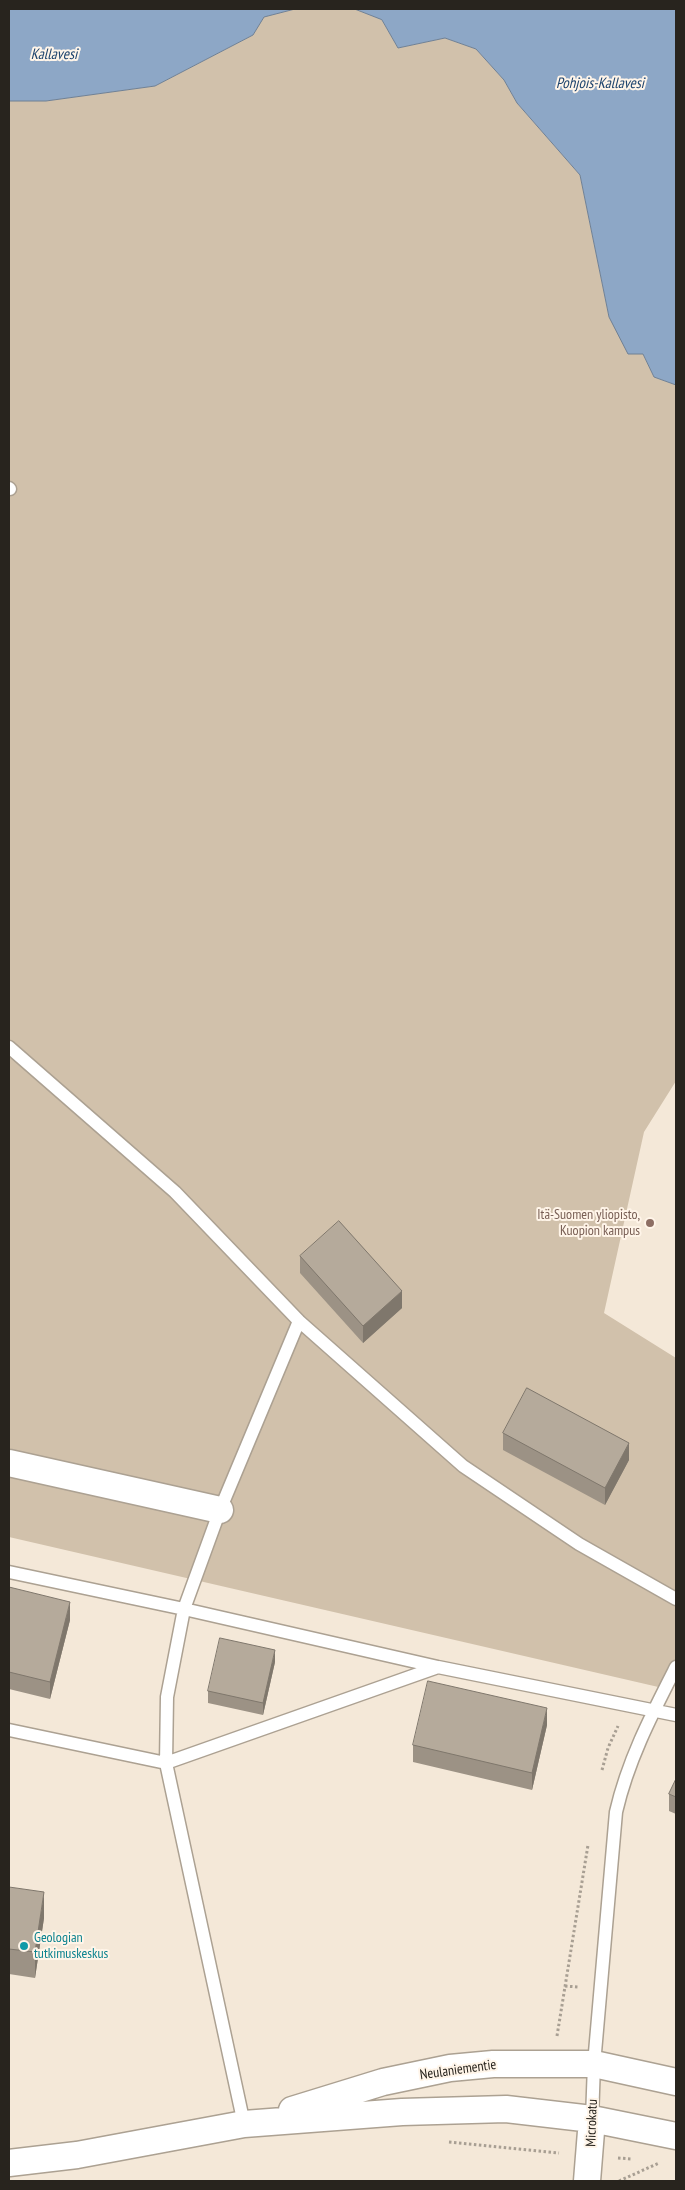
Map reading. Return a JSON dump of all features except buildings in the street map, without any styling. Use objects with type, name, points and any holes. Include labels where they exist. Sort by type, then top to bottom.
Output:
[{"type":"street","points":[[9,1463],[220,1510]]},
{"type":"street","name":"Neulaniementie","points":[[244,2124],[383,2082],[450,2068],[493,2064],[594,2064],[676,2082]]},
{"type":"street","name":"Neulaniementie","points":[[9,2162],[77,2155],[244,2124],[402,2112],[496,2109],[592,2119],[676,2136]]},
{"type":"street","name":"Microkatu","points":[[589,2169],[592,2119]]},
{"type":"lane","points":[[9,1046],[175,1192],[299,1321],[463,1466],[579,1544],[676,1599]]},
{"type":"lane","points":[[244,2124],[166,1763],[167,1697],[184,1609],[220,1510],[299,1321]]},
{"type":"lane","points":[[9,1572],[184,1609],[438,1667],[676,1715]]},
{"type":"lane","points":[[9,1730],[166,1763],[438,1667]]},
{"type":"lane","name":"Microkatu","points":[[592,2119],[594,2064],[616,1812],[623,1783],[654,1710],[676,1667]]},
{"type":"path","points":[[602,1772],[608,1748],[628,1705]]},
{"type":"path","points":[[551,2042],[557,2038],[588,1844]]},
{"type":"path","points":[[492,2146],[496,2109]]},
{"type":"path","points":[[443,2142],[492,2146],[589,2169],[636,2159]]},
{"type":"path","points":[[619,2181],[664,2161],[655,2161]]},
{"type":"shaded area","points":[[295,9],[355,9],[382,20],[398,48],[445,38],[476,49],[504,80],[517,103],[580,175],[609,317],[643,354],[654,377],[676,385],[676,1081],[644,1132],[604,1313],[676,1358],[676,1661],[667,1689],[9,1537],[9,101],[46,101],[155,86],[253,35],[263,17]]},
{"type":"water","name":"Kallavesi","points":[[9,9],[295,9],[264,17],[253,35],[155,86],[46,101],[9,101]]},
{"type":"water","name":"Pohjois-Kallavesi","points":[[355,9],[676,9],[676,385],[654,377],[643,354],[628,354],[609,317],[580,175],[517,103],[504,80],[476,49],[445,38],[398,48],[382,20]]},
{"type":"place","name":"Itä-Suomen yliopisto, Kuopion kampus","points":[[650,1223]]},
{"type":"place","name":"Geologian tutkimuskeskus","points":[[24,1946]]}]
